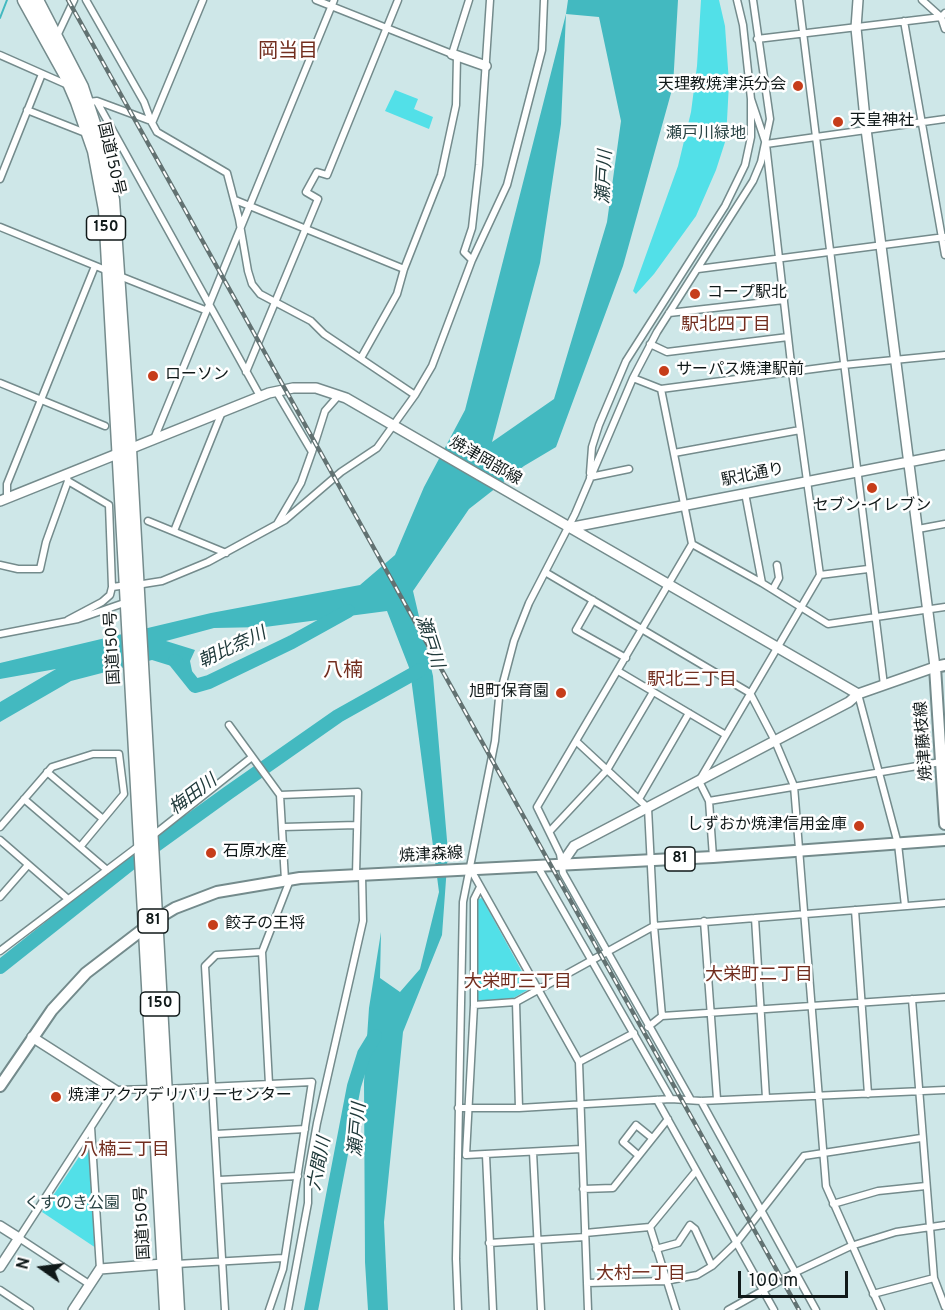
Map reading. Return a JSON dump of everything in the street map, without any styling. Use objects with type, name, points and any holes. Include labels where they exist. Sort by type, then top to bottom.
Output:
[{"type":"highway","name":"国道150号","points":[[24,0],[70,86],[88,134],[101,183],[115,274]]},
{"type":"highway","name":"国道150号","points":[[37,0],[92,102],[113,200],[132,608],[169,1264],[166,1310]]},
{"type":"highway","name":"国道150号","points":[[169,1264],[178,1310]]},
{"type":"main road","name":"焼津藤枝線","points":[[940,666],[945,824]]},
{"type":"main road","name":"焼津森線","points":[[0,1086],[4,1070],[52,1010],[86,973],[150,923],[175,908],[216,892],[287,880],[651,861],[945,840]]},
{"type":"street","points":[[57,36],[74,0]]},
{"type":"street","points":[[86,0],[144,102],[157,132],[227,173],[235,200],[252,284],[260,294],[311,321],[324,334],[415,395]]},
{"type":"street","points":[[151,122],[203,0]]},
{"type":"street","points":[[316,0],[333,3],[386,28],[486,66]]},
{"type":"street","points":[[246,372],[318,199],[306,192],[317,172],[327,175],[398,0]]},
{"type":"street","points":[[361,358],[397,294],[404,269],[441,176],[456,105],[455,55],[470,0]]},
{"type":"street","points":[[472,260],[464,252],[472,228],[490,0]]},
{"type":"street","points":[[143,584],[162,581],[226,553],[275,526],[303,506],[341,472],[377,448],[395,426],[432,366],[472,260],[501,201],[513,167],[542,50],[544,0]]},
{"type":"street","points":[[590,477],[592,447],[626,362],[737,186],[749,150],[751,99],[743,24],[737,0]]},
{"type":"street","points":[[699,782],[820,575],[792,372],[766,144],[769,111],[753,0]]},
{"type":"street","points":[[799,0],[884,685]]},
{"type":"street","points":[[561,865],[574,846],[849,702],[858,694],[940,666],[928,610],[866,129],[856,28],[858,0]]},
{"type":"street","points":[[922,0],[943,15],[945,29]]},
{"type":"street","points":[[153,440],[333,3]]},
{"type":"street","points":[[757,39],[943,15]]},
{"type":"street","points":[[904,21],[945,255]]},
{"type":"street","points":[[0,55],[70,86]]},
{"type":"street","points":[[0,179],[42,74]]},
{"type":"street","points":[[458,1310],[456,1259],[463,902],[466,870],[495,741],[498,708],[506,670],[522,622],[564,525],[590,477],[650,344],[753,182],[766,144],[751,99]]},
{"type":"street","points":[[92,102],[151,122]]},
{"type":"street","points":[[92,102],[206,307],[260,396]]},
{"type":"street","points":[[27,110],[88,134]]},
{"type":"street","points":[[766,144],[945,119]]},
{"type":"street","points":[[235,200],[404,269]]},
{"type":"street","points":[[0,227],[115,274],[206,307]]},
{"type":"street","points":[[698,269],[943,238]]},
{"type":"street","points":[[3,500],[3,483],[95,266]]},
{"type":"street","points":[[669,313],[784,300]]},
{"type":"street","points":[[650,344],[667,352],[788,337]]},
{"type":"street","points":[[633,378],[661,389],[843,365],[945,355]]},
{"type":"street","points":[[0,383],[105,426]]},
{"type":"street","name":"焼津岡部線","points":[[3,500],[67,478],[125,451],[260,396],[276,391],[306,387],[339,395],[395,426],[858,694]]},
{"type":"street","points":[[661,389],[692,544],[537,807],[550,831],[563,873],[691,1100]]},
{"type":"street","points":[[276,391],[312,452]]},
{"type":"street","points":[[275,526],[298,488],[325,411],[339,395]]},
{"type":"street","points":[[174,531],[222,411]]},
{"type":"street","points":[[674,453],[800,430]]},
{"type":"street","name":"駅北通り","points":[[564,525],[745,494],[945,455]]},
{"type":"street","points":[[590,477],[629,469]]},
{"type":"street","points":[[0,565],[18,569],[40,569],[46,542],[67,478],[109,504],[112,587],[106,598],[65,622]]},
{"type":"street","points":[[745,494],[762,583]]},
{"type":"street","points":[[148,521],[226,553]]},
{"type":"street","points":[[918,529],[945,524]]},
{"type":"street","points":[[692,544],[773,589],[828,624],[945,608]]},
{"type":"street","points":[[773,589],[779,578],[777,565]]},
{"type":"street","points":[[820,575],[868,569]]},
{"type":"street","points":[[545,572],[750,693],[775,741],[794,786],[826,1186],[881,1310]]},
{"type":"street","points":[[112,587],[120,586]]},
{"type":"street","points":[[593,600],[576,630],[626,658]]},
{"type":"street","points":[[0,634],[132,608]]},
{"type":"street","points":[[618,671],[726,735]]},
{"type":"street","points":[[550,831],[607,770],[653,692]]},
{"type":"street","points":[[858,694],[898,844],[905,906]]},
{"type":"street","points":[[639,799],[689,713]]},
{"type":"street","points":[[229,725],[280,795],[287,880],[262,952],[269,1084]]},
{"type":"street","points":[[577,741],[648,808],[654,926],[662,1016]]},
{"type":"street","points":[[0,827],[47,772],[56,765],[93,754],[119,754],[124,794],[80,847]]},
{"type":"street","points":[[0,951],[145,843],[252,758]]},
{"type":"street","points":[[709,801],[878,771],[943,762]]},
{"type":"street","points":[[47,772],[103,819]]},
{"type":"street","points":[[699,782],[709,801],[713,857]]},
{"type":"street","points":[[280,795],[358,792],[357,825],[364,875],[363,921],[315,1133],[308,1173],[308,1203],[288,1310]]},
{"type":"street","points":[[24,799],[107,870]]},
{"type":"street","points":[[283,827],[357,825]]},
{"type":"street","points":[[0,840],[68,899]]},
{"type":"street","points":[[0,897],[28,865]]},
{"type":"street","points":[[538,867],[672,1099]]},
{"type":"street","points":[[466,870],[480,887],[579,1062],[588,1310]]},
{"type":"street","points":[[480,887],[474,898],[474,1005],[466,1155],[581,1149]]},
{"type":"street","points":[[474,1005],[516,1002],[654,926],[945,903]]},
{"type":"street","points":[[855,910],[868,1094]]},
{"type":"street","points":[[755,918],[766,1098]]},
{"type":"street","points":[[704,921],[717,1099]]},
{"type":"street","points":[[225,1310],[205,966],[216,955],[262,952]]},
{"type":"street","points":[[648,1027],[662,1016],[945,997]]},
{"type":"street","points":[[912,999],[921,1138],[934,1278],[945,1307]]},
{"type":"street","points":[[516,1002],[519,1108]]},
{"type":"street","points":[[579,1062],[634,1033]]},
{"type":"street","points":[[32,1037],[115,1090],[312,1082],[280,1280],[269,1310]]},
{"type":"street","points":[[0,1267],[115,1090]]},
{"type":"street","points":[[458,1108],[580,1106],[672,1099],[701,1101],[945,1090]]},
{"type":"street","points":[[657,1100],[774,1310]]},
{"type":"street","points":[[701,1101],[816,1310]]},
{"type":"street","points":[[583,1190],[613,1188],[668,1119]]},
{"type":"street","points":[[638,1155],[623,1142],[636,1125],[652,1138]]},
{"type":"street","points":[[73,1310],[100,1269],[91,1127]]},
{"type":"street","points":[[216,1134],[305,1129]]},
{"type":"street","points":[[586,1283],[665,1281],[697,1275],[712,1266],[737,1242],[804,1156],[921,1138]]},
{"type":"street","points":[[534,1152],[541,1310]]},
{"type":"street","points":[[486,1155],[493,1310]]},
{"type":"street","points":[[489,1243],[650,1227],[696,1171]]},
{"type":"street","points":[[219,1180],[298,1176]]},
{"type":"street","points":[[833,1204],[878,1191],[926,1186]]},
{"type":"street","points":[[656,1249],[678,1243],[690,1225],[695,1229],[712,1266]]},
{"type":"street","points":[[728,1310],[736,1308],[796,1272],[851,1246],[896,1232],[945,1225]]},
{"type":"street","points":[[0,1226],[89,1284]]},
{"type":"street","points":[[650,1227],[665,1281],[676,1310]]},
{"type":"street","points":[[100,1269],[283,1258]]},
{"type":"street","points":[[873,1294],[934,1278]]},
{"type":"street","points":[[0,1290],[30,1310]]},
{"type":"green space","name":"瀬戸川緑地","points":[[701,0],[719,0],[725,26],[729,83],[726,139],[716,170],[696,216],[654,274],[636,294],[633,291],[678,166],[691,112],[697,66]]},
{"type":"green space","points":[[395,90],[418,99],[414,109],[433,117],[429,129],[385,111]]},
{"type":"green space","points":[[482,898],[531,988],[510,1000],[477,1000],[478,899]]},
{"type":"green space","name":"くすのき公園","points":[[85,1148],[90,1151],[96,1248],[42,1212]]},
{"type":"shaded area","points":[[568,0],[678,0],[673,86],[623,266],[556,447],[524,466],[469,509],[413,591],[433,676],[448,852],[442,935],[403,1032],[384,1222],[388,1310],[368,1310],[365,1262],[364,1082],[369,1008],[381,932],[380,978],[400,992],[420,969],[439,892],[410,670],[387,611],[265,627],[214,628],[166,641],[195,650],[190,661],[195,686],[181,669],[152,660],[71,681],[0,722],[0,702],[56,669],[0,679],[0,663],[211,613],[360,585],[395,555],[424,487],[465,410]],"holes":[[[566,14],[599,17],[621,121],[607,222],[554,399],[492,442],[540,263],[561,124]]]},
{"type":"waterway","points":[[0,18],[7,0]]},
{"type":"waterway","name":"朝比奈川","points":[[175,661],[195,686],[209,682],[292,642],[348,611]]},
{"type":"waterway","name":"梅田川","points":[[0,967],[131,863],[228,793],[338,716],[420,670]]},
{"type":"waterway","name":"六間川","points":[[311,1310],[354,1086],[364,1054],[375,1036]]},
{"type":"railway","points":[[68,0],[799,1310]]},
{"type":"place","name":"天理教焼津浜分会","points":[[798,86]]},
{"type":"place","name":"天皇神社","points":[[838,122]]},
{"type":"place","name":"コープ駅北","points":[[695,294]]},
{"type":"place","name":"サーパス焼津駅前","points":[[664,371]]},
{"type":"place","name":"ローソン","points":[[153,376]]},
{"type":"place","name":"セブン-イレブン","points":[[872,488]]},
{"type":"place","name":"旭町保育園","points":[[561,693]]},
{"type":"place","name":"しずおか焼津信用金庫","points":[[859,826]]},
{"type":"place","name":"石原水産","points":[[211,853]]},
{"type":"place","name":"餃子の王将","points":[[213,925]]},
{"type":"place","name":"焼津アクアデリバリーセンター","points":[[56,1097]]},
{"type":"district","name":"岡当目","points":[[288,53]]},
{"type":"district","name":"駅北四丁目","points":[[726,326]]},
{"type":"district","name":"八楠","points":[[343,672]]},
{"type":"district","name":"駅北三丁目","points":[[692,681]]},
{"type":"district","name":"大栄町二丁目","points":[[759,976]]},
{"type":"district","name":"大栄町三丁目","points":[[518,983]]},
{"type":"district","name":"八楠三丁目","points":[[125,1151]]},
{"type":"district","name":"大村一丁目","points":[[641,1275]]},
{"type":"water label","name":"瀬戸川","points":[[606,177]]},
{"type":"water label","name":"瀬戸川","points":[[428,642]]},
{"type":"water label","name":"瀬戸川","points":[[359,1130]]}]
